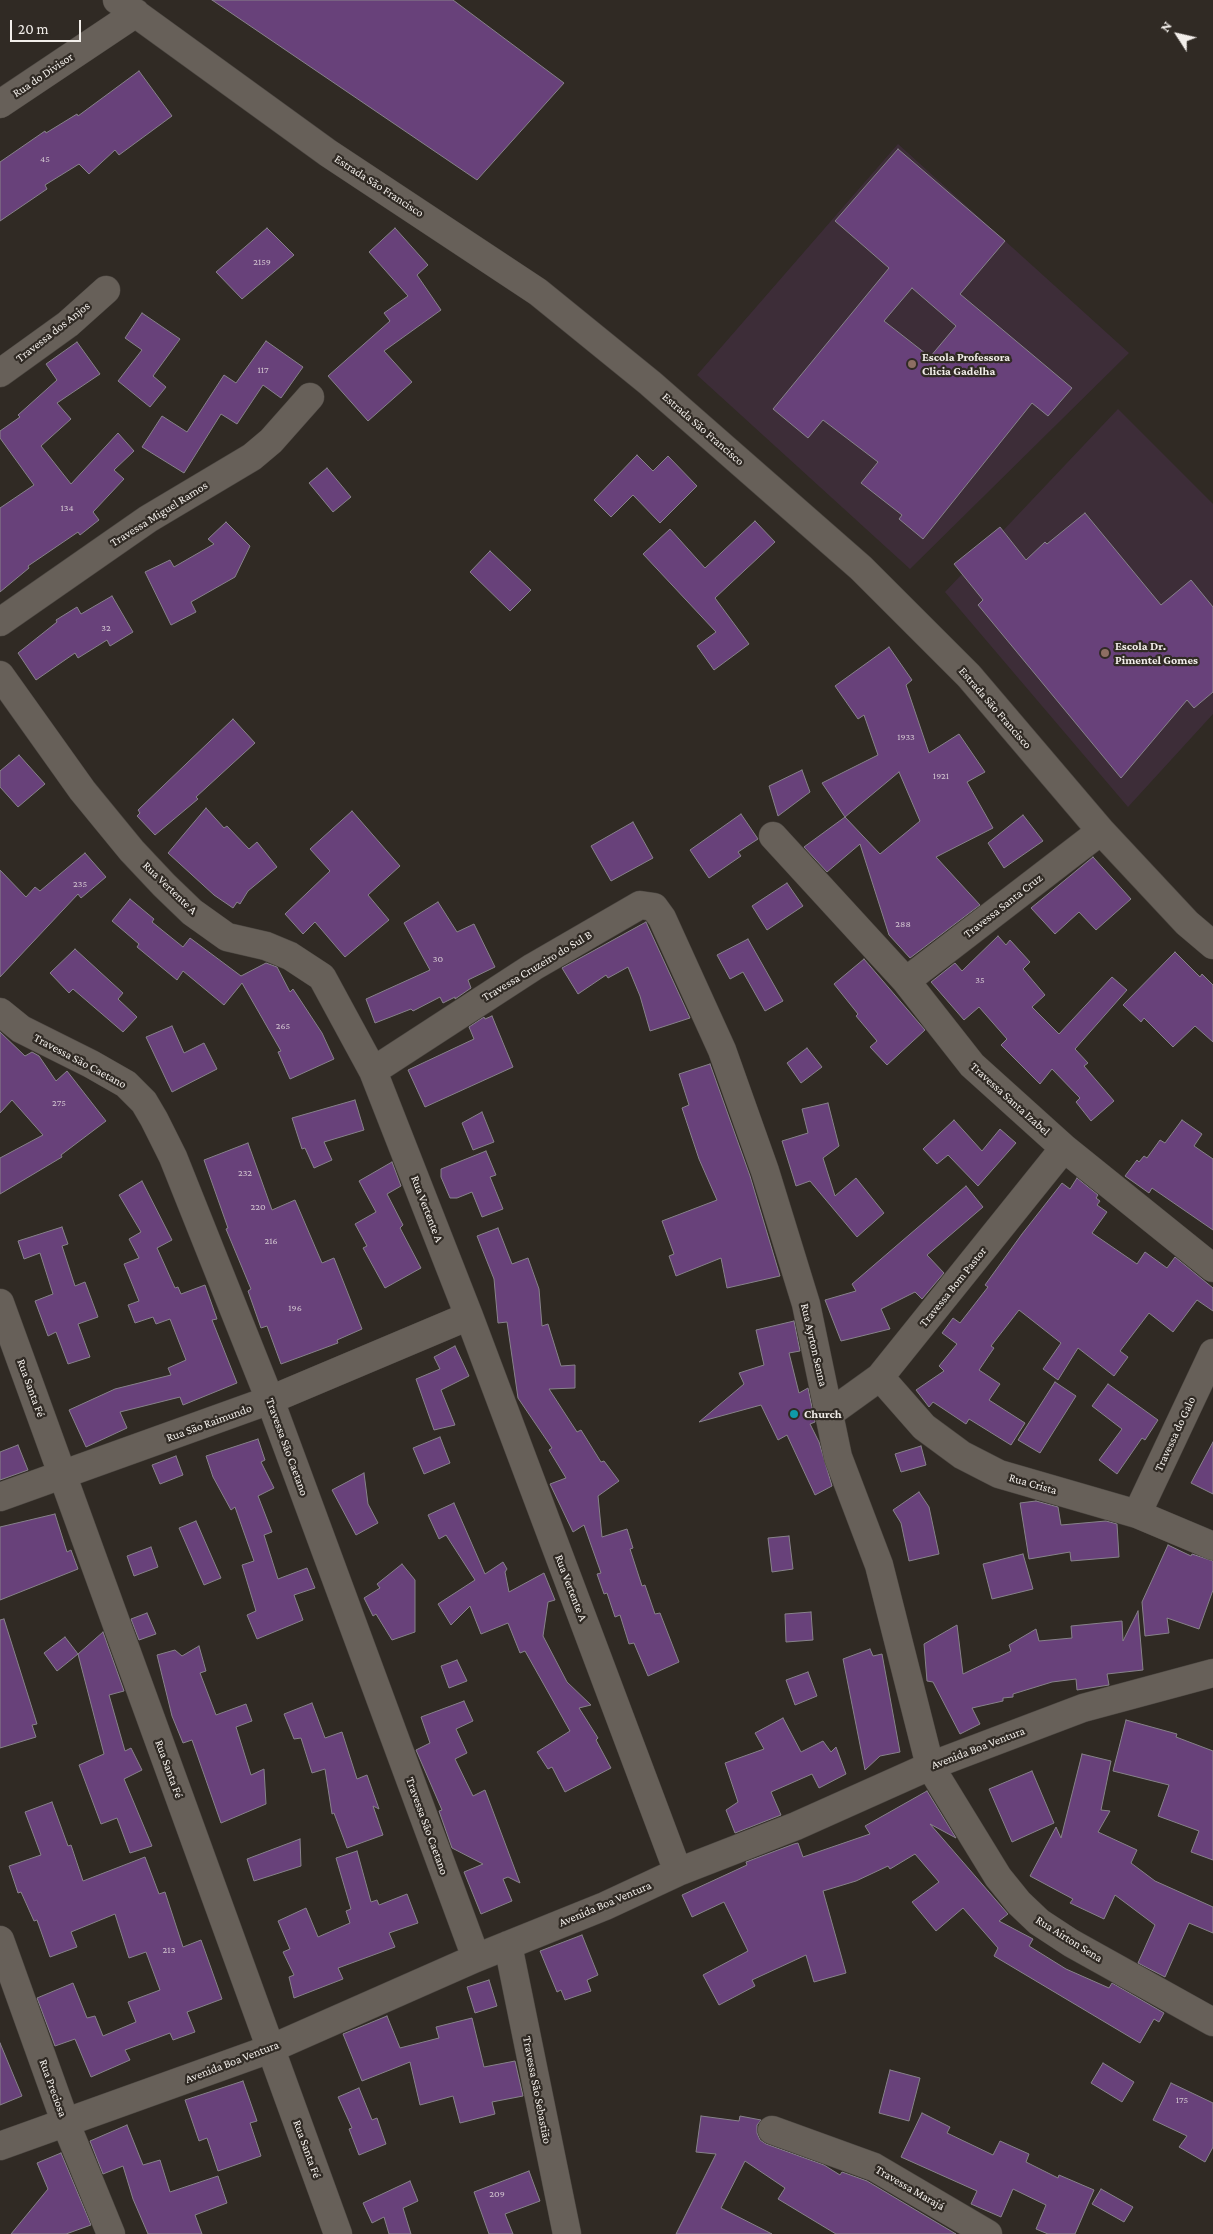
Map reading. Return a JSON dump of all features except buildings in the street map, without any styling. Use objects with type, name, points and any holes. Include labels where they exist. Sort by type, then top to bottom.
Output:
[{"type":"street","name":"Rua do Divisor","points":[[0,104],[126,6]]},
{"type":"street","name":"Estrada São Francisco","points":[[126,6],[328,153],[538,292],[650,383],[874,582],[968,676],[1101,831],[1187,924],[1213,945]]},
{"type":"street","name":"Travessa dos Anjos","points":[[0,373],[68,324],[106,290]]},
{"type":"street","name":"Travessa Miguel Ramos","points":[[0,622],[148,519],[252,457],[271,441],[310,397]]},
{"type":"street","name":"Rua Vertente A","points":[[0,675],[82,790],[132,851],[178,898],[227,937],[266,946],[290,956],[322,977],[373,1071],[469,1316],[678,1872]]},
{"type":"street","name":"Travessa Santa Cruz","points":[[906,981],[1101,831]]},
{"type":"street","name":"Travessa Santa Izabel","points":[[773,836],[906,981],[972,1065],[1064,1148],[1213,1268]]},
{"type":"street","name":"Travessa Cruzeiro do Sul B","points":[[373,1071],[499,987],[640,905],[654,907],[662,918],[682,961]]},
{"type":"street","name":"Rua Ayrton Senna","points":[[682,961],[722,1050],[765,1171],[806,1304],[838,1457],[879,1565],[930,1766]]},
{"type":"street","name":"Travessa São Caetano","points":[[0,1012],[20,1029],[126,1084],[144,1102],[173,1157],[270,1400],[476,1958]]},
{"type":"street","name":"Travessa Bom Pastor","points":[[830,1413],[880,1377],[1064,1148]]},
{"type":"street","name":"Rua Santa Fé","points":[[0,1303],[338,2234]]},
{"type":"street","name":"Rua São Raimundo","points":[[0,1497],[63,1476],[270,1400],[469,1316]]},
{"type":"street","name":"Travessa do Galo","points":[[1137,1514],[1213,1353]]},
{"type":"street","name":"Rua Crista","points":[[880,1377],[924,1427],[962,1455],[999,1474],[1137,1514],[1213,1546]]},
{"type":"street","name":"Avenida Boa Ventura","points":[[0,2146],[66,2124],[270,2048],[476,1958],[605,1906],[678,1872],[796,1826],[930,1766],[1083,1708],[1213,1673]]},
{"type":"street","name":"Rua Airton Sena","points":[[930,1766],[998,1877],[1019,1903],[1039,1922],[1071,1943],[1213,2022]]},
{"type":"street","name":"Rua Preciosa","points":[[0,1940],[66,2124],[111,2234]]},
{"type":"street","name":"Travessa São Sebastião","points":[[508,1945],[567,2234]]},
{"type":"street","name":"Travessa Marajá","points":[[772,2130],[874,2167],[988,2234]]},
{"type":"shaded area","name":"Escola Professora Clicia Gadelha","points":[[898,144],[1129,353],[910,569],[697,375]]},
{"type":"shaded area","name":"Escola Dr. Pimentel Gomes","points":[[1118,409],[1213,504],[1213,714],[1128,807],[945,592]]},
{"type":"place","name":"Escola Professora Clicia Gadelha","points":[[912,364]]},
{"type":"place","name":"Escola Dr. Pimentel Gomes","points":[[1105,653]]},
{"type":"place","name":"Church","points":[[794,1414]]}]
